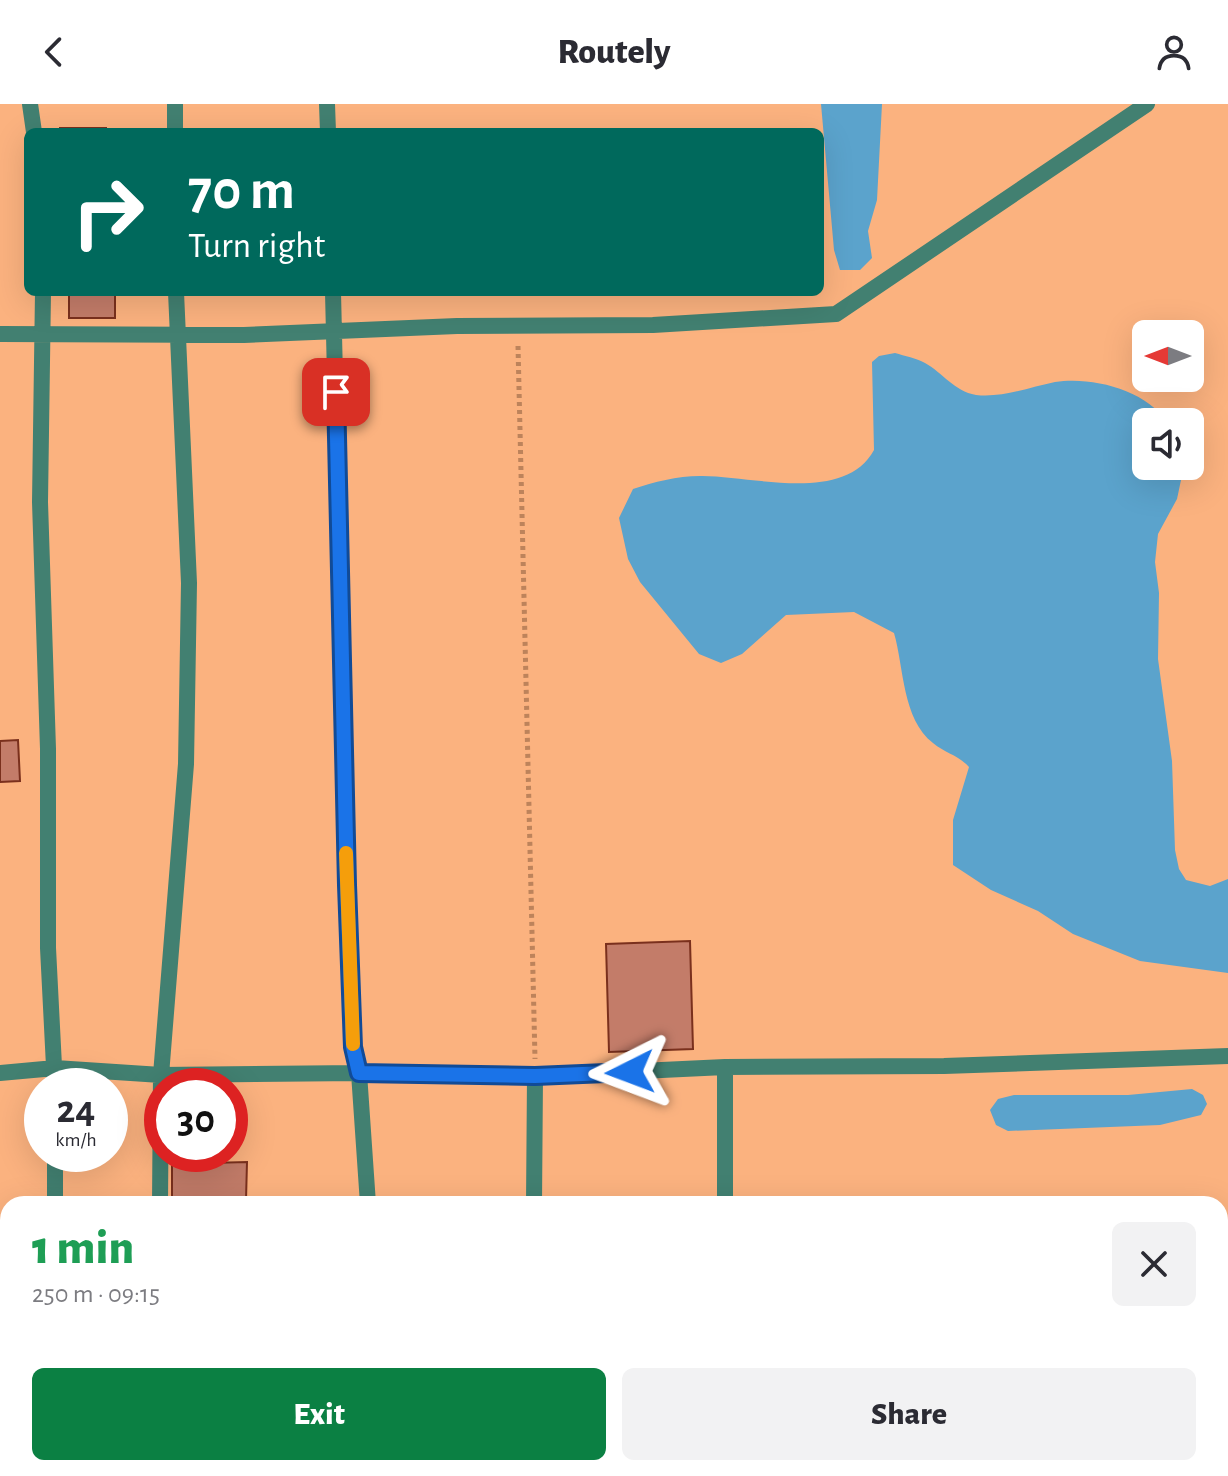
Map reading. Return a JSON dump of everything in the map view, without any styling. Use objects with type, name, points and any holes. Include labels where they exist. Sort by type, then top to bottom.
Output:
[{"type":"street","points":[[30,104],[33,128]]},
{"type":"street","points":[[175,104],[175,128]]},
{"type":"street","points":[[327,104],[328,128]]},
{"type":"street","points":[[0,334],[335,332],[653,325],[836,314],[1147,104]]},
{"type":"street","points":[[43,296],[40,502],[48,749],[48,948],[55,1068]]},
{"type":"street","points":[[162,1068],[186,764],[189,583],[176,296]]},
{"type":"street","points":[[333,296],[353,1047],[359,1073],[367,1196]]},
{"type":"street","points":[[248,1074],[535,1076],[725,1067],[912,1067],[1228,1056]]},
{"type":"street","points":[[725,1067],[725,1196]]},
{"type":"street","points":[[0,1073],[24,1071]]},
{"type":"street","points":[[534,1196],[535,1076]]},
{"type":"street","points":[[55,1172],[55,1196]]},
{"type":"street","points":[[160,1172],[160,1196]]},
{"type":"path","points":[[517,326],[535,1076]]},
{"type":"water","points":[[821,104],[882,104],[877,200],[868,231],[872,258],[860,270],[840,270],[834,250]]},
{"type":"water","points":[[895,353],[914,358],[955,386],[976,395],[1006,394],[1055,382],[1085,381],[1117,388],[1154,408],[1132,408],[1132,480],[1181,480],[1177,499],[1158,534],[1155,562],[1159,593],[1158,659],[1172,761],[1175,850],[1179,869],[1186,880],[1210,886],[1228,879],[1228,973],[1140,961],[1073,934],[1038,911],[991,890],[953,865],[953,820],[969,767],[933,743],[915,720],[894,633],[854,612],[786,615],[742,654],[721,663],[699,654],[640,582],[628,559],[619,518],[633,489],[691,476],[819,482],[841,477],[860,467],[874,450],[872,362],[879,356]]},
{"type":"water","points":[[1192,1089],[1203,1095],[1207,1104],[1201,1115],[1160,1125],[1008,1131],[996,1125],[990,1110],[998,1099],[1014,1095],[1128,1095]]},
{"type":"building","points":[[69,296],[115,296],[115,318],[69,318]]},
{"type":"building","points":[[18,740],[20,781],[0,782],[0,741]]},
{"type":"building","points":[[690,941],[693,1049],[609,1052],[606,944]]},
{"type":"building","points":[[172,1172],[247,1172],[246,1196],[172,1196]]},
{"type":"slow traffic","points":[[346,853],[353,1044]]},
{"type":"route","points":[[336,392],[347,885],[353,1047],[359,1073],[535,1076],[630,1072]]}]
